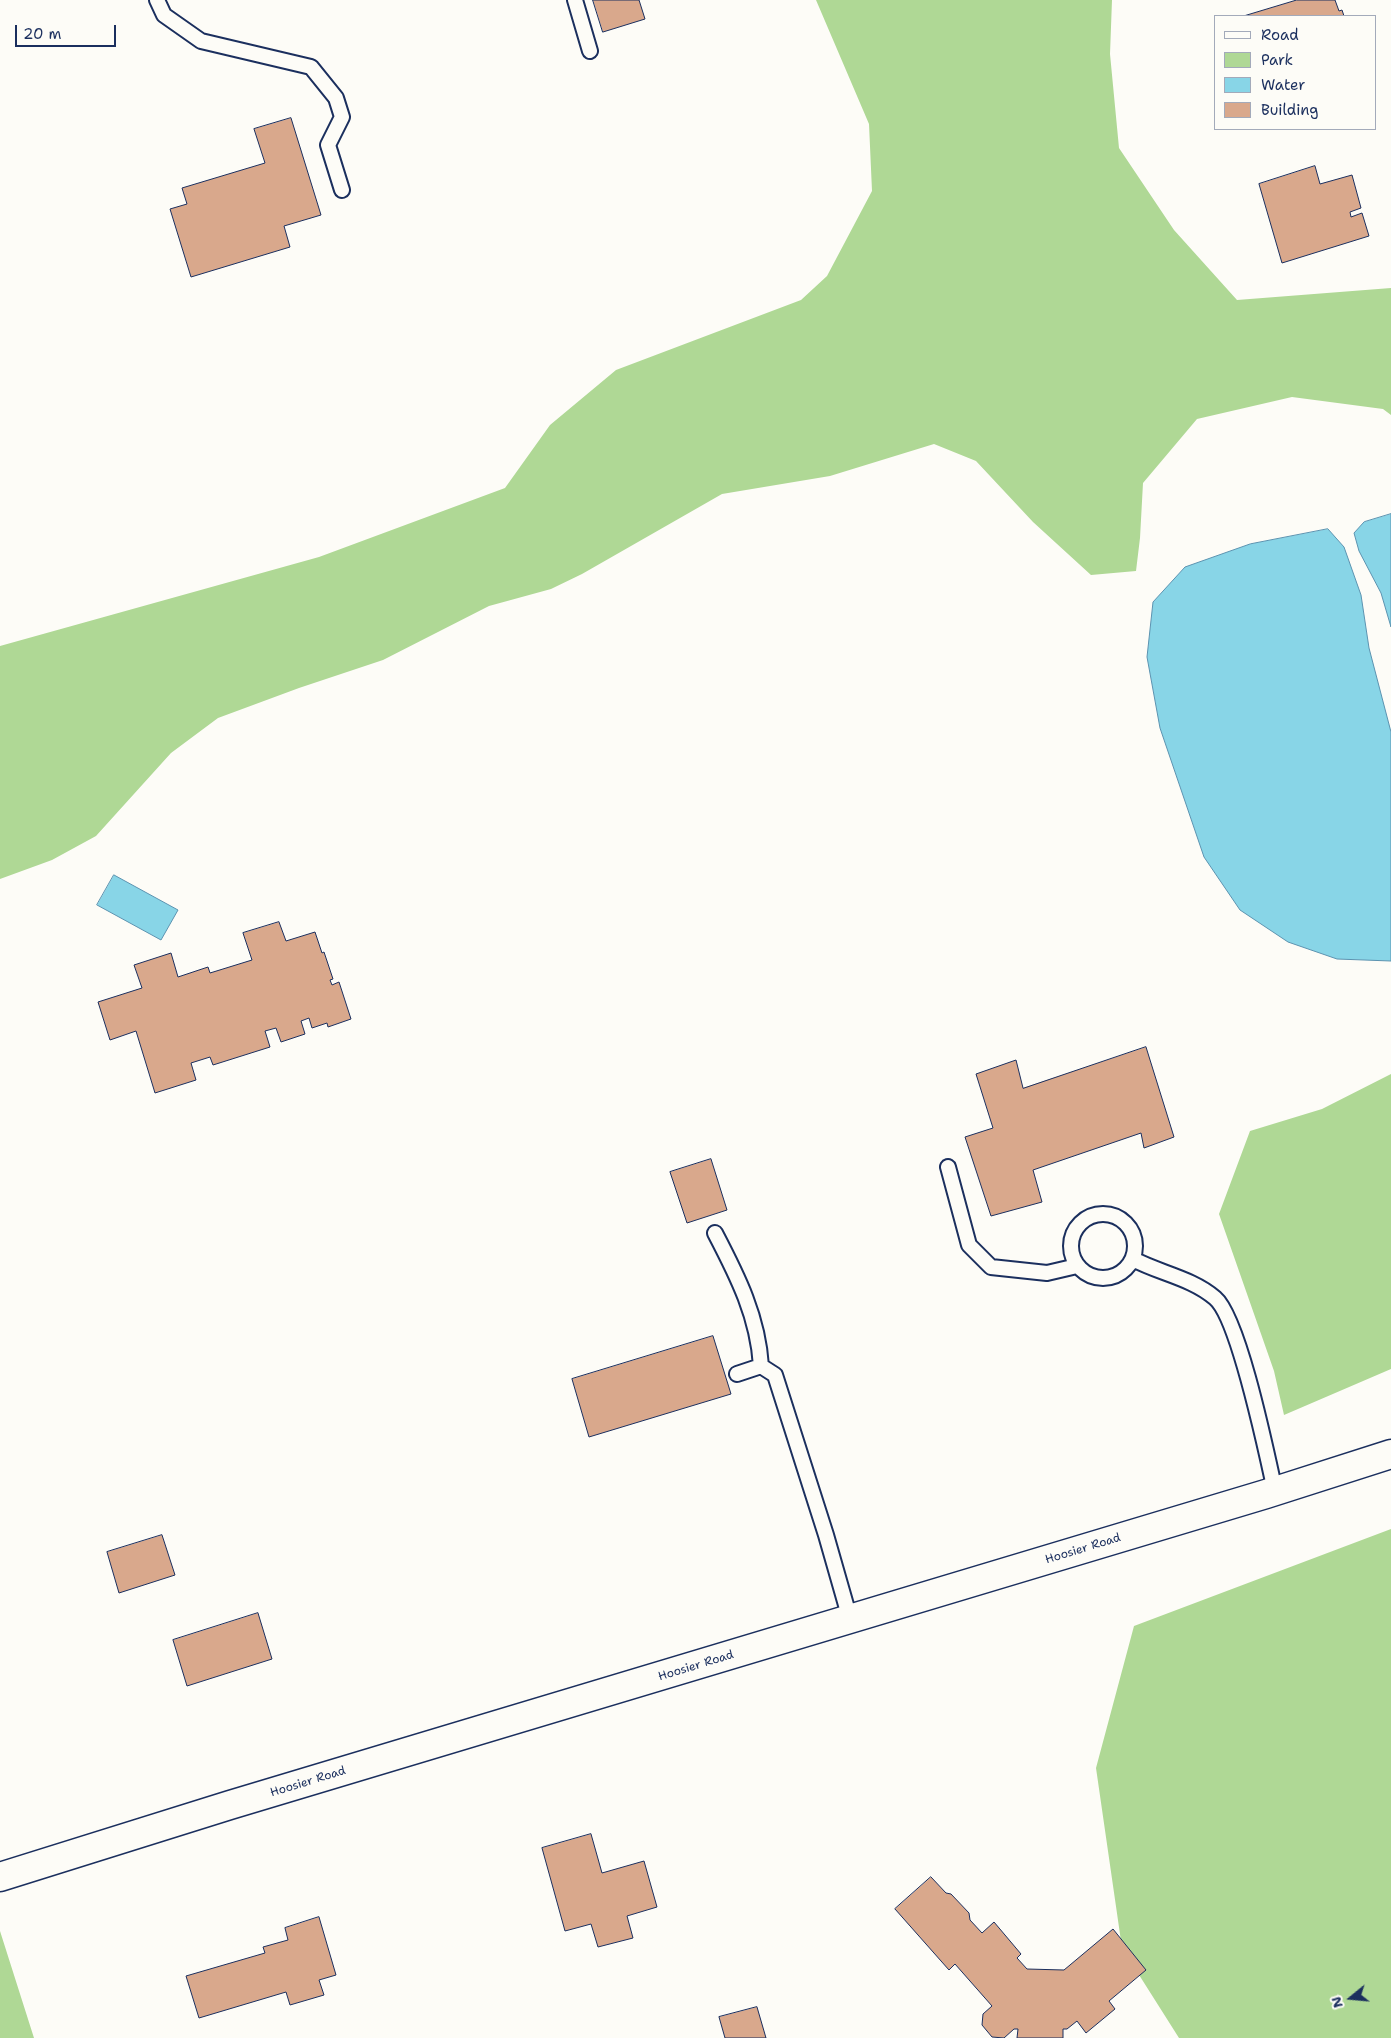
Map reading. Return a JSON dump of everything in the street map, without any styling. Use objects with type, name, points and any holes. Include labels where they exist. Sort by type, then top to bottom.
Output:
[{"type":"street","name":"Hoosier Road","points":[[0,1876],[1275,1491],[1391,1454]]},
{"type":"lane","points":[[156,0],[164,15],[201,41],[311,67],[336,98],[342,117],[328,145],[342,190]]},
{"type":"lane","points":[[576,0],[590,51]]},
{"type":"lane","points":[[948,1167],[969,1245],[991,1267],[1047,1272],[1077,1266]]},
{"type":"lane","points":[[1096,1214],[1113,1215],[1123,1220],[1134,1237],[1135,1248],[1132,1259],[1122,1272],[1111,1277],[1100,1278],[1086,1273],[1077,1266],[1071,1247],[1072,1236],[1086,1218],[1096,1214]]},
{"type":"lane","points":[[715,1233],[746,1295],[760,1342],[761,1366]]},
{"type":"lane","points":[[1132,1259],[1148,1267],[1190,1282],[1217,1299],[1234,1331],[1275,1491]]},
{"type":"lane","points":[[737,1374],[761,1366]]},
{"type":"lane","points":[[761,1366],[775,1375],[812,1490],[850,1619]]},
{"type":"green space","points":[[816,0],[1112,0],[1110,54],[1119,148],[1174,230],[1237,300],[1391,288],[1391,415],[1383,409],[1292,397],[1197,419],[1143,483],[1136,571],[1091,575],[1033,522],[976,461],[934,444],[830,476],[722,494],[582,574],[551,589],[489,606],[383,660],[218,718],[171,753],[96,836],[52,860],[0,879],[0,646],[319,557],[505,488],[550,425],[616,370],[801,300],[827,276],[872,191],[869,124]]},
{"type":"green space","points":[[1391,1074],[1391,1369],[1284,1415],[1274,1371],[1219,1214],[1250,1131],[1322,1109]]},
{"type":"green space","points":[[1391,1529],[1391,2038],[1179,2038],[1122,1948],[1096,1768],[1134,1626]]},
{"type":"green space","points":[[0,1931],[34,2038],[0,2038]]},
{"type":"water","points":[[1391,514],[1391,627],[1381,593],[1359,551],[1354,533],[1364,522]]},
{"type":"water","points":[[1328,529],[1344,547],[1361,595],[1369,648],[1391,732],[1391,961],[1337,959],[1288,942],[1240,910],[1204,857],[1160,728],[1147,657],[1153,602],[1185,567],[1250,544]]},
{"type":"water","points":[[114,875],[178,910],[161,940],[97,905]]},
{"type":"building","points":[[593,0],[639,0],[645,19],[603,32]]},
{"type":"building","points":[[1297,0],[1335,0],[1339,11],[1342,10],[1344,15],[1247,15]]},
{"type":"building","points":[[291,118],[321,215],[284,226],[290,247],[191,277],[170,209],[187,204],[182,188],[265,163],[254,129]]},
{"type":"building","points":[[1315,166],[1320,184],[1352,175],[1361,208],[1350,212],[1351,217],[1362,213],[1369,236],[1282,263],[1259,184]]},
{"type":"building","points":[[279,922],[286,941],[315,932],[333,979],[330,980],[332,985],[339,982],[351,1019],[328,1027],[327,1023],[312,1028],[309,1018],[301,1021],[305,1034],[281,1042],[276,1028],[265,1031],[270,1047],[213,1065],[210,1057],[191,1063],[196,1080],[155,1093],[136,1031],[110,1040],[98,1002],[142,988],[134,965],[171,953],[178,977],[208,967],[210,973],[252,960],[243,933]]},
{"type":"building","points":[[1146,1047],[1174,1137],[1144,1148],[1141,1133],[1033,1170],[1042,1202],[991,1216],[965,1137],[993,1128],[976,1074],[1016,1060],[1023,1088]]},
{"type":"building","points":[[711,1159],[727,1210],[687,1223],[670,1172]]},
{"type":"building","points":[[713,1336],[731,1394],[589,1437],[572,1379]]},
{"type":"building","points":[[162,1535],[175,1575],[119,1593],[107,1552]]},
{"type":"building","points":[[258,1613],[272,1659],[187,1686],[173,1640]]},
{"type":"building","points":[[591,1834],[602,1873],[644,1861],[657,1907],[627,1916],[633,1938],[598,1947],[591,1924],[565,1931],[542,1848]]},
{"type":"building","points":[[931,1877],[969,1913],[970,1920],[982,1933],[994,1922],[1021,1954],[1017,1958],[1027,1969],[1064,1970],[1113,1929],[1146,1970],[1109,2001],[1115,2009],[1086,2033],[1077,2021],[1067,2029],[1063,2029],[1063,2038],[1017,2038],[1018,2029],[1014,2029],[1004,2038],[992,2037],[982,2025],[983,2014],[992,2006],[955,1964],[949,1970],[895,1909]]},
{"type":"building","points":[[319,1917],[336,1975],[319,1980],[324,1995],[290,2005],[286,1992],[199,2018],[186,1976],[265,1953],[263,1947],[288,1940],[285,1928]]},
{"type":"building","points":[[757,2007],[766,2038],[725,2038],[719,2017]]}]
